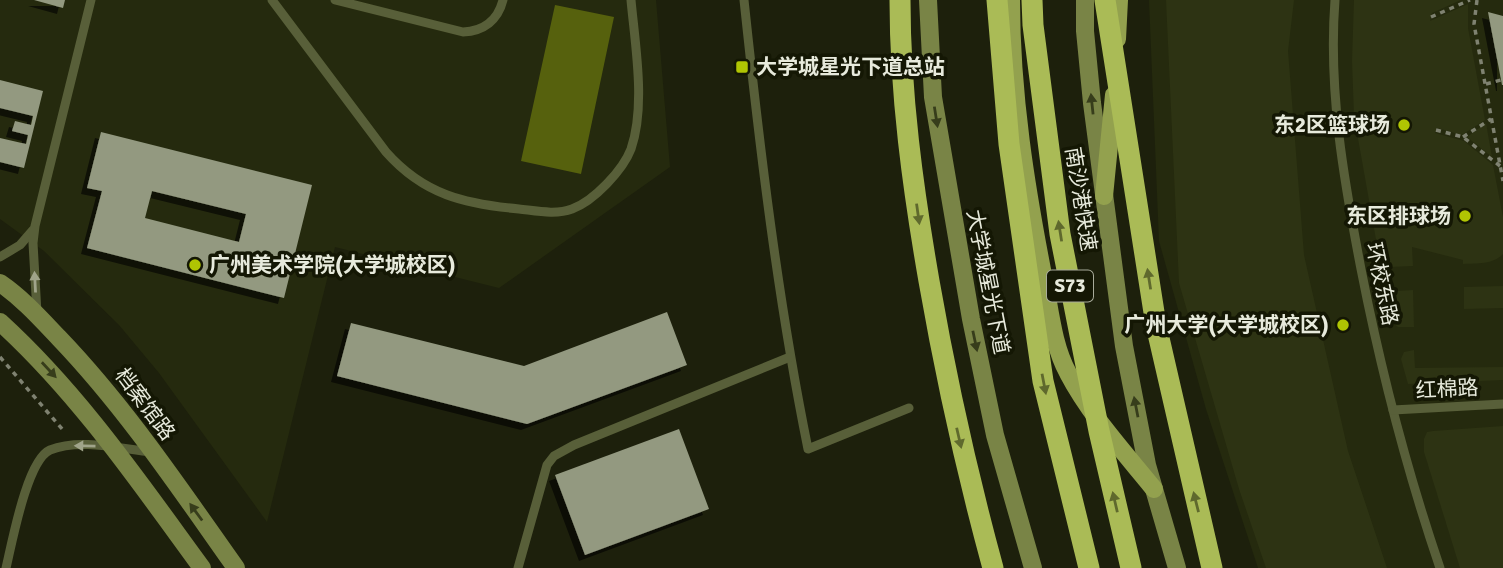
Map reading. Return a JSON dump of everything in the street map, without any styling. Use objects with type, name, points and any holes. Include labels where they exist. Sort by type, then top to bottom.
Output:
[{"type":"highway","points":[[900,0],[904,93],[921,236],[955,420],[992,568]]},
{"type":"highway","name":"S73","points":[[997,0],[1009,144],[1043,381],[1089,568]]},
{"type":"highway","name":"南沙港快速","points":[[1032,0],[1060,234],[1099,432],[1131,568]]},
{"type":"highway","points":[[1105,0],[1156,325],[1212,568]]},
{"type":"main road","name":"大学城星光下道","points":[[928,0],[933,97],[971,319],[995,435],[1033,568]]},
{"type":"main road","points":[[1011,0],[1015,103],[1027,190],[1053,329],[1066,371],[1082,397],[1154,489]]},
{"type":"main road","points":[[1085,0],[1085,31],[1092,103],[1124,346],[1147,465],[1177,568]]},
{"type":"main road","points":[[1104,196],[1114,110],[1119,0]]},
{"type":"main road","name":"档案馆路","points":[[0,283],[42,320],[95,376],[236,568]]},
{"type":"main road","points":[[0,323],[58,381],[115,449],[202,568]]},
{"type":"lane","points":[[42,320],[36,305],[33,243],[35,226],[91,0]]},
{"type":"lane","points":[[272,0],[386,152],[405,171],[433,190],[464,202],[555,212],[574,208],[589,198],[617,173],[631,149],[635,133],[638,83],[631,0]]},
{"type":"lane","points":[[335,0],[463,32],[491,22],[498,14],[503,0]]},
{"type":"lane","points":[[744,0],[767,205],[790,357],[808,450],[909,408]]},
{"type":"lane","name":"环校东路","points":[[1335,0],[1332,55],[1340,150],[1367,299],[1393,410],[1440,568]]},
{"type":"lane","points":[[0,257],[28,239],[35,226]]},
{"type":"lane","points":[[518,568],[545,472],[554,456],[574,445],[790,357]]},
{"type":"lane","name":"红棉路","points":[[1393,410],[1503,404]]},
{"type":"lane","points":[[6,568],[29,481],[37,460],[49,450],[88,446],[153,452]]},
{"type":"path","points":[[1431,17],[1470,0]]},
{"type":"path","points":[[1476,0],[1474,24],[1503,181]]},
{"type":"path","points":[[1485,84],[1501,80]]},
{"type":"path","points":[[1463,137],[1492,118]]},
{"type":"path","points":[[1436,130],[1463,137],[1500,167]]},
{"type":"path","points":[[0,358],[63,430]]},
{"type":"shaded area","name":"广州美术学院(大学城校区)","points":[[0,0],[656,0],[670,167],[499,288],[335,247],[267,522],[159,373],[119,325],[44,251],[0,219]]},
{"type":"shaded area","name":"广州大学(大学城校区)","points":[[1149,0],[1503,0],[1503,568],[1258,568],[1206,409],[1159,241]]},
{"type":"shaded area","points":[[1166,0],[1294,0],[1288,51],[1304,255],[1348,451],[1387,568],[1266,568],[1239,489],[1179,283]]},
{"type":"shaded area","points":[[1354,0],[1461,0],[1432,13],[1430,21],[1468,4],[1468,28],[1485,120],[1462,135],[1437,128],[1435,133],[1464,141],[1493,165],[1503,217],[1503,254],[1494,260],[1463,264],[1463,260],[1412,247],[1413,266],[1390,267],[1380,262],[1354,116]]},
{"type":"shaded area","points":[[555,5],[614,17],[581,174],[521,161]]},
{"type":"shaded area","points":[[1486,123],[1492,157],[1467,137]]},
{"type":"shaded area","points":[[1503,286],[1503,308],[1464,309],[1464,287]]},
{"type":"shaded area","points":[[1413,290],[1414,327],[1398,327],[1389,312],[1390,295],[1397,291]]},
{"type":"shaded area","points":[[1414,350],[1415,368],[1503,367],[1503,380],[1408,384],[1401,359],[1404,352]]},
{"type":"shaded area","points":[[1503,426],[1503,568],[1460,568],[1424,452],[1424,439],[1427,432],[1433,431]]},
{"type":"building","points":[[34,0],[65,0],[63,8]]},
{"type":"building","points":[[1488,12],[1503,16],[1503,85],[1502,85]]},
{"type":"building","points":[[0,80],[43,91],[24,168],[0,162],[0,138],[26,144],[28,135],[12,131],[15,121],[31,125],[33,116],[0,108]]},
{"type":"building","points":[[101,132],[312,185],[284,298],[87,248],[102,191],[87,188]],"holes":[[[152,191],[246,214],[239,242],[145,218]]]},
{"type":"building","points":[[667,312],[687,365],[527,424],[337,376],[351,323],[524,366]]},
{"type":"building","points":[[679,429],[709,509],[585,555],[555,475]]},
{"type":"place","name":"大学城星光下道总站","points":[[742,67]]},
{"type":"place","name":"东2区篮球场","points":[[1404,125]]},
{"type":"place","name":"东区排球场","points":[[1465,216]]},
{"type":"place","name":"广州美术学院(大学城校区)","points":[[195,265]]},
{"type":"place","name":"广州大学(大学城校区)","points":[[1343,325]]}]
